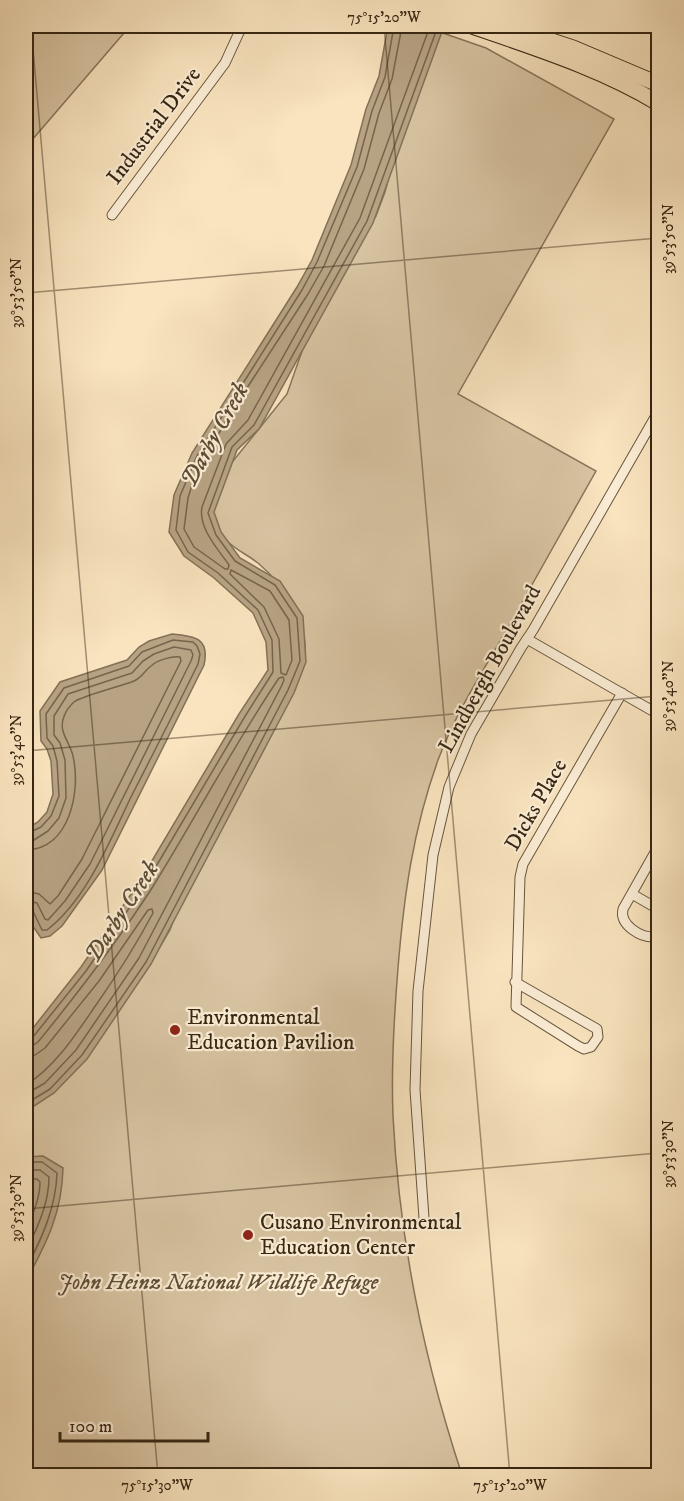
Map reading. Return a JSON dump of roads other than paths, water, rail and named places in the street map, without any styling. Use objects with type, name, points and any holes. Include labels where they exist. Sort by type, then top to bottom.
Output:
[{"type":"main road","points":[[472,26],[574,62],[626,85],[658,103]]},
{"type":"main road","points":[[506,26],[573,48],[658,84]]},
{"type":"street","name":"Industrial Drive","points":[[112,215],[225,63],[242,26]]},
{"type":"street","name":"Lindbergh Boulevard","points":[[424,1218],[415,1090],[417,1013],[433,855],[449,787],[471,734],[658,412]]},
{"type":"street","points":[[527,639],[658,714]]},
{"type":"street","name":"Dicks Place","points":[[515,982],[597,1029],[598,1037],[591,1047],[584,1049],[578,1046],[519,1011],[515,1004],[515,982],[521,870],[622,693]]},
{"type":"street","points":[[658,847],[623,909],[622,916],[624,922],[648,937],[655,937],[658,933]]},
{"type":"street","points":[[632,894],[658,909]]},
{"type":"water","name":"Darby Creek","points":[[388,26],[444,26],[373,223],[259,429],[237,450],[214,512],[221,532],[240,558],[280,581],[303,616],[306,662],[294,693],[151,964],[87,1059],[54,1093],[34,1106],[26,1108],[26,1037],[81,967],[140,881],[239,714],[268,670],[266,642],[253,613],[214,578],[184,556],[169,532],[174,495],[192,453],[312,260],[351,165],[366,109],[379,76]]},
{"type":"water","points":[[172,634],[199,640],[205,649],[204,665],[102,870],[62,926],[50,936],[41,938],[32,925],[26,907],[26,829],[38,822],[47,812],[53,794],[51,761],[41,741],[40,711],[60,682],[127,660],[139,647],[149,641]]},
{"type":"water","points":[[43,1156],[63,1168],[60,1199],[52,1227],[26,1281],[26,1157]]},
{"type":"place","name":"Environmental Education Pavilion","points":[[175,1030]]},
{"type":"place","name":"Cusano Environmental Education Center","points":[[248,1235]]},
{"type":"park label","name":"John Heinz National Wildlife Refuge","points":[[218,1282]]}]
